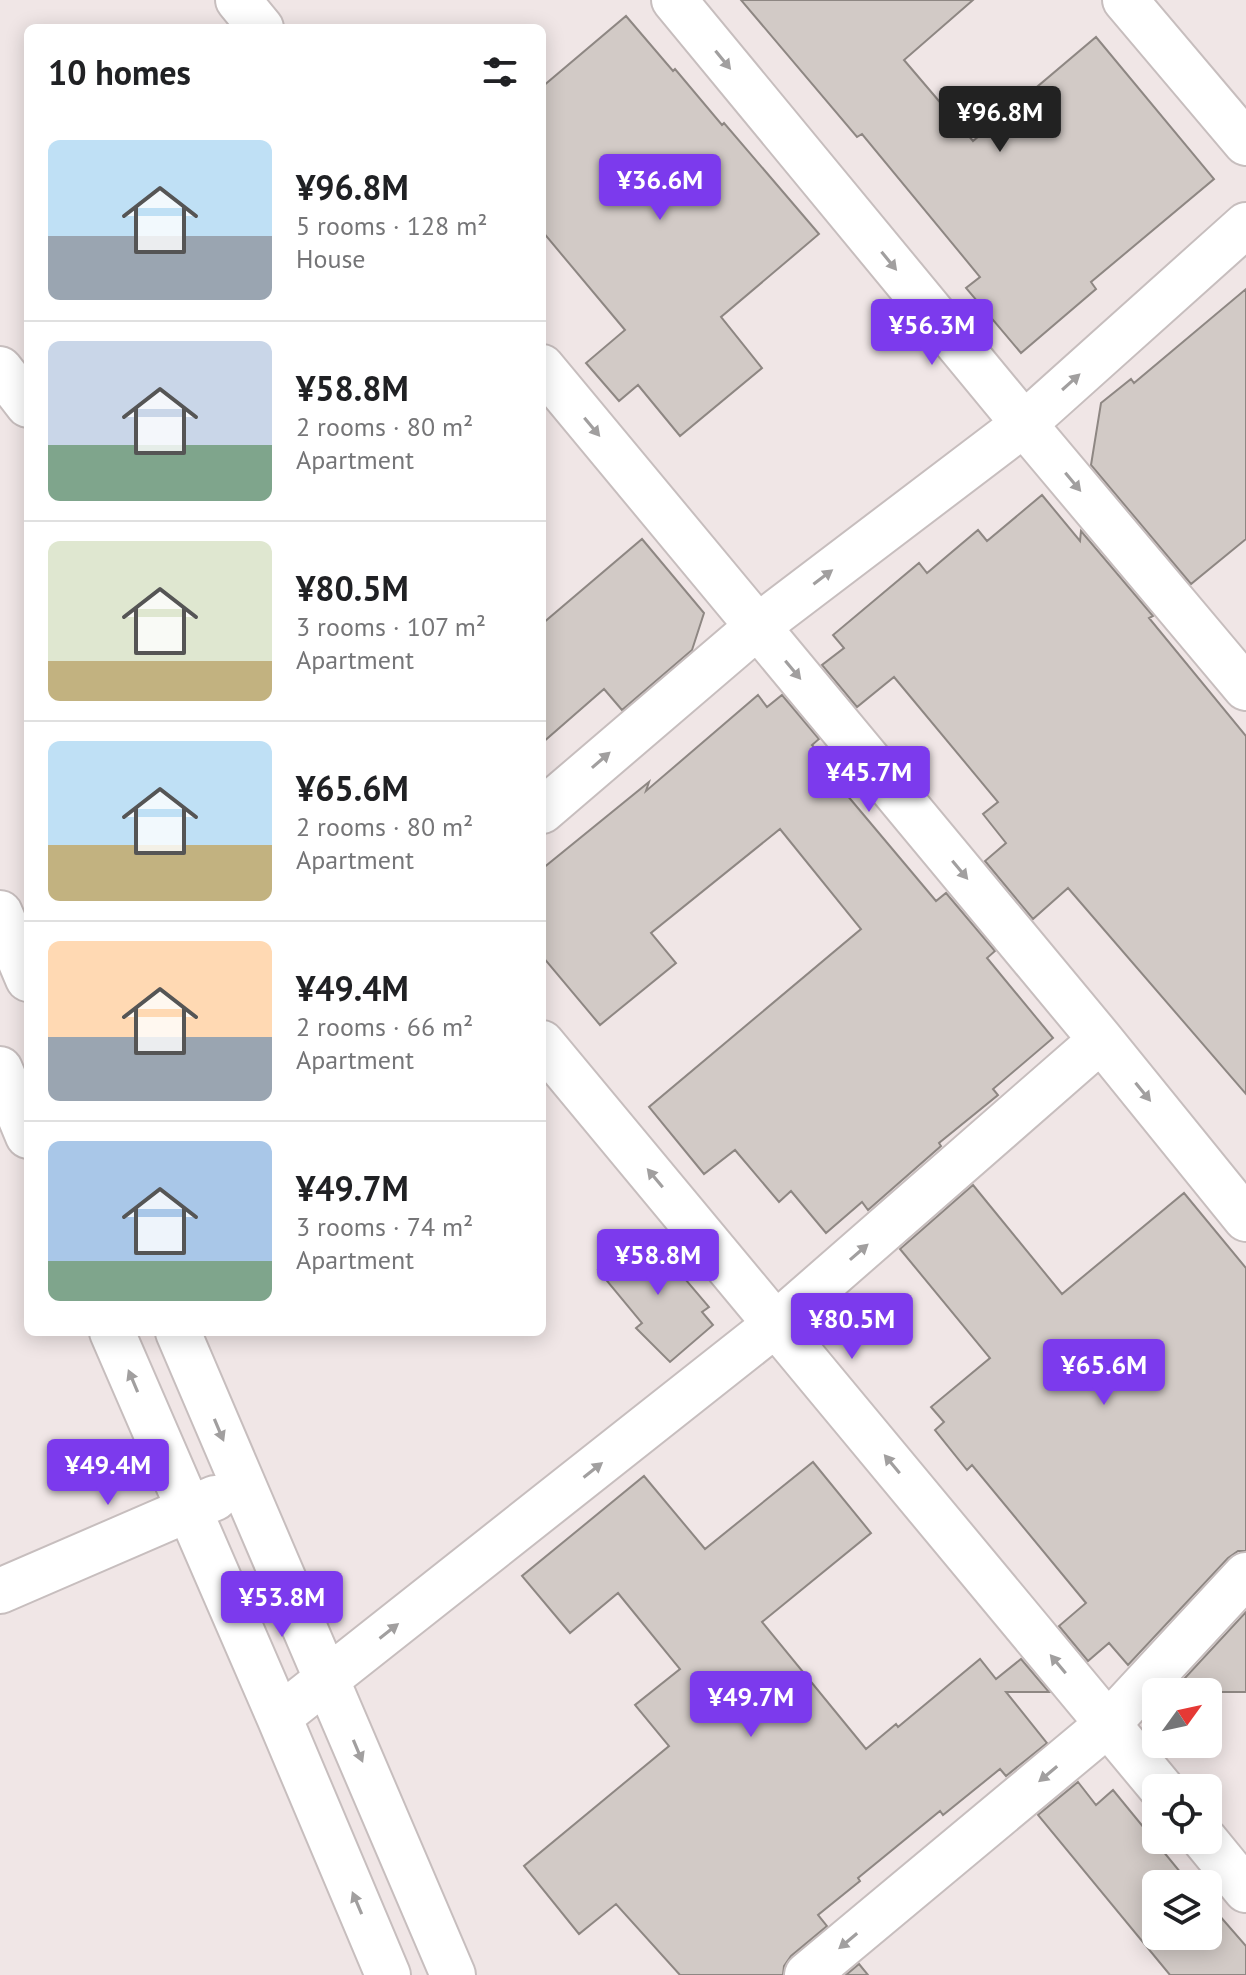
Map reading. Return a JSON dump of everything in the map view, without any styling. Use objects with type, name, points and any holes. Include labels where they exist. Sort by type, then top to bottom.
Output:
[{"type":"street","points":[[238,0],[258,24]]},
{"type":"street","points":[[674,0],[1246,688]]},
{"type":"street","points":[[1125,0],[1246,143]]},
{"type":"street","points":[[546,808],[757,627],[1024,424],[1246,225]]},
{"type":"street","points":[[0,369],[24,400]]},
{"type":"street","points":[[546,372],[1246,1219]]},
{"type":"street","points":[[0,913],[24,970]]},
{"type":"street","points":[[279,1717],[776,1324],[1101,1040]]},
{"type":"street","points":[[546,1048],[1149,1774]]},
{"type":"street","points":[[0,1069],[24,1126]]},
{"type":"street","points":[[114,1336],[388,1975]]},
{"type":"street","points":[[180,1336],[328,1680],[442,1972]]},
{"type":"street","points":[[0,1591],[243,1486]]},
{"type":"street","points":[[807,1975],[1108,1724],[1246,1575]]},
{"type":"street","points":[[1216,1854],[1246,1890]]},
{"type":"building","points":[[741,0],[973,0],[904,60],[973,141],[1096,37],[1214,179],[1091,282],[1096,289],[1021,353],[966,288],[980,277],[862,134],[857,137]]},
{"type":"building","points":[[626,16],[722,125],[724,123],[819,234],[721,317],[762,368],[680,436],[638,385],[619,401],[586,363],[625,330],[546,236],[546,84]]},
{"type":"building","points":[[1246,289],[1246,539],[1191,584],[1091,465],[1101,403],[1131,379],[1134,383]]},
{"type":"building","points":[[1042,495],[1080,541],[1081,531],[1153,616],[1149,618],[1246,736],[1246,1094],[1068,888],[1033,919],[985,861],[1006,843],[983,814],[998,802],[894,677],[857,707],[822,665],[844,648],[833,635],[919,563],[927,573],[978,530],[987,541]]},
{"type":"building","points":[[642,539],[704,613],[692,650],[622,710],[604,689],[546,740],[546,621]]},
{"type":"building","points":[[758,695],[767,707],[782,695],[819,739],[812,745],[840,778],[836,782],[936,901],[946,893],[995,951],[987,958],[1053,1038],[993,1089],[998,1095],[939,1143],[941,1146],[868,1210],[862,1202],[826,1233],[791,1191],[779,1202],[735,1150],[704,1174],[649,1107],[861,929],[780,829],[651,933],[676,963],[600,1025],[546,961],[546,866],[649,782],[646,791]]},
{"type":"building","points":[[973,1185],[1062,1294],[1184,1193],[1246,1268],[1246,1551],[1238,1551],[1228,1558],[1128,1665],[1109,1643],[1088,1661],[1059,1626],[1086,1603],[972,1465],[967,1470],[935,1430],[944,1422],[931,1407],[990,1358],[900,1249]]},
{"type":"building","points":[[645,1232],[709,1307],[702,1312],[713,1325],[670,1362],[636,1328],[642,1323],[598,1270]]},
{"type":"building","points":[[813,1462],[871,1533],[762,1622],[866,1749],[896,1724],[898,1727],[980,1659],[996,1679],[1021,1659],[1049,1692],[1006,1692],[1047,1743],[1006,1776],[1000,1769],[943,1815],[940,1811],[858,1878],[860,1881],[818,1915],[827,1926],[791,1956],[784,1966],[783,1975],[680,1975],[616,1904],[579,1934],[524,1866],[669,1746],[635,1705],[680,1669],[618,1593],[570,1633],[522,1576],[644,1476],[705,1549]]},
{"type":"building","points":[[1246,1612],[1246,1692],[1222,1692],[1222,1678],[1185,1678]]},
{"type":"building","points":[[1078,1782],[1096,1805],[1113,1790],[1142,1825],[1142,1854],[1165,1854],[1179,1870],[1142,1870],[1142,1941],[1038,1815]]},
{"type":"building","points":[[1222,1918],[1246,1946],[1246,1975],[1170,1975],[1149,1950],[1222,1950]]},
{"type":"building","points":[[859,1964],[868,1975],[846,1975]]}]
